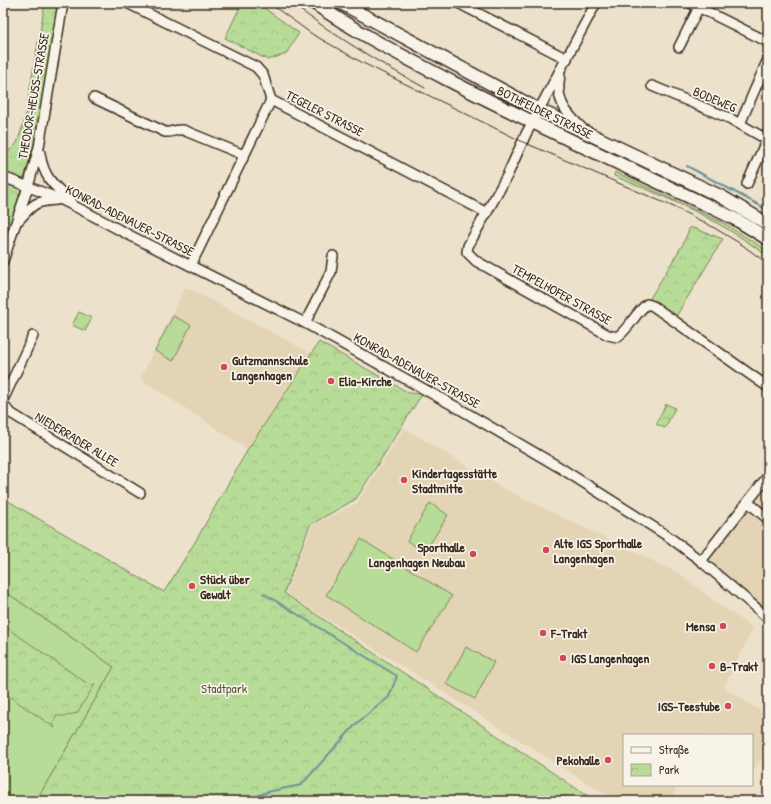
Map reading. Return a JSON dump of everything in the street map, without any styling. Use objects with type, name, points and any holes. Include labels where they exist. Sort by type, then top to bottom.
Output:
[{"type":"main road","name":"BOTHFELDER STRASSE","points":[[314,3],[344,23],[377,42],[532,122],[737,220],[768,239]]},
{"type":"main road","name":"BOTHFELDER STRASSE","points":[[341,3],[539,110],[722,197],[768,224]]},
{"type":"street","name":"THEODOR-HEUSS-STRASSE","points":[[3,261],[17,223],[39,147],[63,3]]},
{"type":"street","points":[[128,3],[256,67],[264,75],[271,100]]},
{"type":"street","points":[[458,3],[567,59]]},
{"type":"street","name":"TEMPELHOFER STRASSE","points":[[596,3],[532,122],[507,176],[468,246],[467,252],[476,261],[608,335],[617,337],[624,332],[642,307],[647,304],[653,306],[768,387]]},
{"type":"street","points":[[690,3],[700,5],[768,42]]},
{"type":"street","points":[[680,47],[700,5]]},
{"type":"street","points":[[740,124],[768,59]]},
{"type":"street","points":[[562,68],[558,84],[559,96],[564,109],[587,133]]},
{"type":"street","name":"BODEWEG","points":[[652,86],[740,124],[767,139],[747,184]]},
{"type":"street","points":[[94,98],[165,132],[178,129],[183,130],[244,155]]},
{"type":"street","name":"TEGELER STRASSE","points":[[191,265],[271,100],[487,213]]},
{"type":"street","points":[[39,147],[42,165],[49,180],[58,190],[82,210]]},
{"type":"street","name":"KONRAD-ADENAUER-STRASSE","points":[[3,177],[60,199],[305,323],[419,385],[540,456],[662,532],[701,561],[768,618]]},
{"type":"street","points":[[17,223],[35,204],[44,200],[60,199]]},
{"type":"street","points":[[305,323],[331,272],[332,256]]},
{"type":"street","points":[[3,400],[33,336]]},
{"type":"street","name":"NIEDERRADER ALLEE","points":[[3,404],[9,412],[140,492]]},
{"type":"street","points":[[701,561],[768,476]]},
{"type":"street","points":[[748,502],[768,519]]},
{"type":"shaded area","name":"Gutzmannschule Langenhagen","points":[[185,287],[263,327],[311,354],[248,449],[140,379]]},
{"type":"shaded area","name":"IGS Langenhagen","points":[[404,428],[506,490],[682,575],[710,598],[753,628],[724,687],[768,716],[768,763],[761,759],[753,771],[753,734],[623,734],[623,786],[677,786],[669,801],[616,801],[286,593],[312,526],[357,503]]},
{"type":"shaded area","points":[[768,476],[768,618],[701,561]]},
{"type":"green space","points":[[45,3],[59,3],[36,136],[3,253],[3,157],[17,143],[24,122]]},
{"type":"green space","points":[[244,3],[257,3],[299,33],[286,54],[268,60],[225,38],[241,5]]},
{"type":"green space","points":[[615,172],[723,223],[768,251],[768,256],[704,216],[674,201],[614,176]]},
{"type":"green space","points":[[690,227],[723,239],[675,318],[649,300],[683,244]]},
{"type":"green space","points":[[79,312],[92,318],[85,331],[72,325]]},
{"type":"green space","points":[[173,316],[191,325],[173,361],[155,351]]},
{"type":"green space","name":"Stadtpark","points":[[319,342],[409,393],[422,394],[356,499],[310,525],[284,593],[595,801],[36,801],[114,667],[3,590],[3,498],[164,592],[195,542],[248,449]]},
{"type":"green space","points":[[666,404],[675,408],[665,428],[656,424]]},
{"type":"green space","points":[[430,503],[448,515],[425,552],[407,541]]},
{"type":"green space","points":[[361,539],[452,596],[416,652],[326,595]]},
{"type":"green space","points":[[3,590],[114,667],[36,801],[3,800]]},
{"type":"green space","points":[[3,625],[88,684],[95,684],[77,713],[66,716],[56,716],[53,724],[55,728],[3,692]]},
{"type":"green space","points":[[466,647],[494,662],[475,699],[446,684]]},
{"type":"waterway","points":[[687,166],[768,210]]},
{"type":"waterway","points":[[245,801],[267,792],[301,785],[357,723],[389,697],[397,676],[263,593]]},
{"type":"tram line","points":[[269,3],[312,34],[363,63],[523,142],[674,207],[711,226],[741,244],[768,264]]},
{"type":"tram line","points":[[291,3],[356,48],[425,88]]},
{"type":"place","name":"Gutzmannschule Langenhagen","points":[[224,367]]},
{"type":"place","name":"Elia-Kirche","points":[[331,381]]},
{"type":"place","name":"Kindertagesstätte Stadtmitte","points":[[404,480]]},
{"type":"place","name":"Alte IGS Sporthalle Langenhagen","points":[[546,550]]},
{"type":"place","name":"Sporthalle Langenhagen Neubau","points":[[473,554]]},
{"type":"place","name":"Stück über Gewalt","points":[[192,586]]},
{"type":"place","name":"Mensa","points":[[723,626]]},
{"type":"place","name":"F-Trakt","points":[[543,633]]},
{"type":"place","name":"IGS Langenhagen","points":[[563,658]]},
{"type":"place","name":"B-Trakt","points":[[712,666]]},
{"type":"place","name":"IGS-Teestube","points":[[728,706]]},
{"type":"place","name":"Pekohalle","points":[[608,760]]}]
